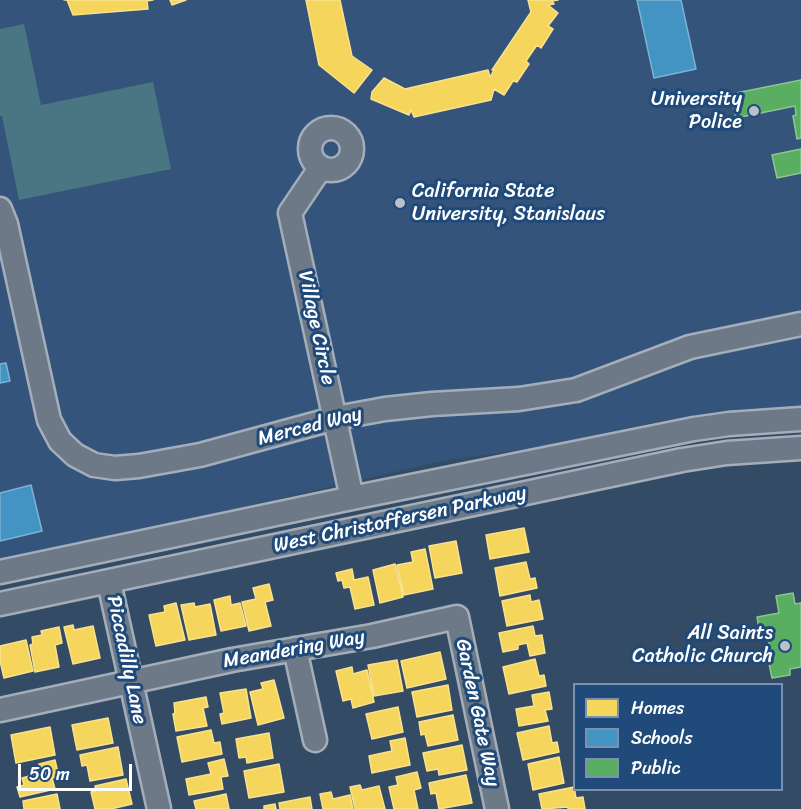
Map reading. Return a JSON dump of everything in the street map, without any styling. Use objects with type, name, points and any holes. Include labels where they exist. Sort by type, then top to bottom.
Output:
[{"type":"street","name":"Village Circle","points":[[321,167],[290,213],[352,498]]},
{"type":"street","name":"Merced Way","points":[[0,209],[6,224],[49,420],[60,441],[75,455],[93,465],[115,468],[140,466],[200,454],[336,418],[432,404],[519,399],[576,390],[690,347],[801,324]]},
{"type":"street","name":"West Christoffersen Parkway","points":[[0,572],[694,429],[801,419]]},
{"type":"street","name":"West Christoffersen Parkway","points":[[0,604],[682,460],[727,453],[801,448]]},
{"type":"street","name":"Piccadilly Lane","points":[[109,582],[159,809]]},
{"type":"street","name":"Meandering Way","points":[[0,710],[457,617]]},
{"type":"street","name":"Garden Gate Way","points":[[457,617],[497,809]]},
{"type":"street","points":[[295,649],[315,740]]},
{"type":"shaded area","name":"California State University, Stanislaus","points":[[0,0],[801,0],[801,406],[735,410],[666,420],[529,449],[447,460],[0,560]]},
{"type":"shaded area","points":[[24,24],[41,105],[153,82],[171,169],[19,200],[2,116],[0,116],[0,29]]},
{"type":"building: Homes","points":[[67,0],[153,0],[147,1],[148,9],[73,15]]},
{"type":"building: Homes","points":[[170,0],[186,0],[172,5]]},
{"type":"building: Homes","points":[[306,0],[340,0],[352,56],[372,70],[354,93],[319,65]]},
{"type":"building: Homes","points":[[528,0],[558,0],[548,5],[558,13],[548,26],[553,29],[541,48],[537,45],[526,61],[529,64],[517,82],[513,81],[504,95],[494,89],[491,100],[414,117],[411,110],[409,115],[371,99],[372,92],[384,78],[405,89],[488,70],[490,77],[494,70],[492,70],[531,12]]},
{"type":"building: Homes","points":[[524,528],[529,552],[490,559],[486,535]]},
{"type":"building: Homes","points":[[456,541],[462,573],[435,578],[429,546]]},
{"type":"building: Homes","points":[[425,549],[433,589],[404,595],[397,565],[413,562],[411,552]]},
{"type":"building: Homes","points":[[526,562],[530,579],[535,578],[537,588],[500,596],[495,568]]},
{"type":"building: Homes","points":[[395,564],[403,597],[380,603],[373,570]]},
{"type":"building: Homes","points":[[352,569],[354,580],[368,577],[374,605],[355,609],[350,587],[344,588],[342,580],[338,581],[336,573]]},
{"type":"building: Homes","points":[[269,584],[273,600],[265,602],[271,626],[249,631],[242,602],[256,599],[253,588]]},
{"type":"building: Homes","points":[[530,595],[531,602],[539,600],[543,619],[507,626],[502,601]]},
{"type":"building: Homes","points":[[230,596],[231,605],[240,603],[246,626],[221,631],[214,600]]},
{"type":"building: Homes","points":[[176,603],[185,640],[156,646],[149,615],[165,612],[164,606]]},
{"type":"building: Homes","points":[[194,603],[195,607],[210,604],[216,635],[189,640],[181,605]]},
{"type":"building: Homes","points":[[73,625],[74,630],[93,626],[100,658],[73,664],[64,627]]},
{"type":"building: Homes","points":[[533,626],[535,636],[542,635],[545,653],[530,656],[527,643],[518,645],[518,649],[503,652],[499,633]]},
{"type":"building: Homes","points":[[59,627],[62,643],[55,645],[59,667],[35,672],[30,645],[33,644],[32,637],[42,635],[41,631]]},
{"type":"building: Homes","points":[[26,640],[33,671],[4,678],[0,661],[0,646]]},
{"type":"building: Homes","points":[[440,652],[446,679],[407,688],[401,661]]},
{"type":"building: Homes","points":[[535,659],[539,676],[544,675],[546,686],[509,694],[503,667]]},
{"type":"building: Homes","points":[[397,660],[403,691],[374,696],[368,665]]},
{"type":"building: Homes","points":[[352,667],[353,674],[367,670],[374,702],[353,708],[351,699],[343,701],[336,671]]},
{"type":"building: Homes","points":[[274,680],[284,718],[258,725],[250,692],[263,689],[261,683]]},
{"type":"building: Homes","points":[[448,685],[452,710],[417,717],[412,692]]},
{"type":"building: Homes","points":[[246,689],[251,718],[222,724],[220,714],[224,713],[220,693]]},
{"type":"building: Homes","points":[[549,692],[552,709],[545,710],[548,721],[519,726],[516,709],[534,706],[532,695]]},
{"type":"building: Homes","points":[[206,697],[208,707],[203,708],[207,726],[176,731],[174,703]]},
{"type":"building: Homes","points":[[398,707],[403,732],[372,739],[366,714]]},
{"type":"building: Homes","points":[[453,715],[458,740],[428,746],[425,734],[421,735],[419,722]]},
{"type":"building: Homes","points":[[108,718],[113,743],[77,750],[72,725]]},
{"type":"building: Homes","points":[[549,726],[552,743],[557,742],[559,752],[523,760],[517,733]]},
{"type":"building: Homes","points":[[50,727],[55,755],[16,763],[11,735]]},
{"type":"building: Homes","points":[[211,730],[214,743],[220,742],[222,754],[182,762],[177,737]]},
{"type":"building: Homes","points":[[269,733],[273,758],[247,763],[246,757],[239,758],[236,739]]},
{"type":"building: Homes","points":[[405,738],[410,765],[372,773],[369,756],[392,751],[390,741]]},
{"type":"building: Homes","points":[[462,745],[467,770],[439,775],[438,769],[427,771],[423,753]]},
{"type":"building: Homes","points":[[118,747],[123,775],[90,781],[87,765],[82,766],[80,755]]},
{"type":"building: Homes","points":[[559,757],[564,783],[533,790],[528,764]]},
{"type":"building: Homes","points":[[224,759],[228,776],[221,777],[223,789],[189,795],[186,779],[211,774],[208,763]]},
{"type":"building: Homes","points":[[55,760],[59,777],[52,778],[55,789],[20,797],[17,787],[24,785],[22,778],[41,773],[39,764]]},
{"type":"building: Homes","points":[[279,764],[284,792],[249,798],[244,771]]},
{"type":"building: Homes","points":[[417,772],[421,788],[414,790],[418,809],[394,809],[389,787],[398,785],[396,777]]},
{"type":"building: Homes","points":[[466,775],[472,803],[439,809],[436,793],[431,794],[429,783]]},
{"type":"building: Homes","points":[[126,779],[132,804],[111,809],[95,809],[91,792],[96,791],[95,786]]},
{"type":"building: Homes","points":[[360,785],[362,790],[379,786],[385,809],[355,809],[350,787]]},
{"type":"building: Homes","points":[[573,787],[576,798],[583,797],[585,809],[568,809],[568,807],[542,809],[539,794]]},
{"type":"building: Homes","points":[[331,792],[333,799],[350,795],[353,809],[323,809],[320,794]]},
{"type":"building: Homes","points":[[57,794],[60,809],[24,809],[23,801]]},
{"type":"building: Homes","points":[[226,794],[229,809],[196,809],[194,801]]},
{"type":"building: Homes","points":[[310,797],[312,809],[280,809],[279,803]]},
{"type":"building: Homes","points":[[275,804],[276,809],[264,809],[264,806]]},
{"type":"building: Schools","points":[[637,0],[681,0],[696,69],[654,78]]},
{"type":"building: Schools","points":[[6,363],[10,381],[0,383],[0,364]]},
{"type":"building: Schools","points":[[31,485],[42,531],[0,541],[0,493]]},
{"type":"building: Public","name":"University Police","points":[[801,80],[801,138],[797,139],[793,116],[796,115],[795,106],[736,118],[731,94]]},
{"type":"building: Public","name":"University Police","points":[[801,149],[801,173],[777,178],[772,155]]},
{"type":"building: Public","name":"All Saints Catholic Church","points":[[793,593],[795,604],[801,603],[801,667],[790,669],[790,675],[772,678],[768,659],[772,658],[767,634],[760,635],[757,617],[779,613],[776,596]]},
{"type":"place","name":"University Police","points":[[754,111]]},
{"type":"place","name":"California State University, Stanislaus","points":[[400,203]]},
{"type":"place","name":"All Saints Catholic Church","points":[[785,646]]}]
